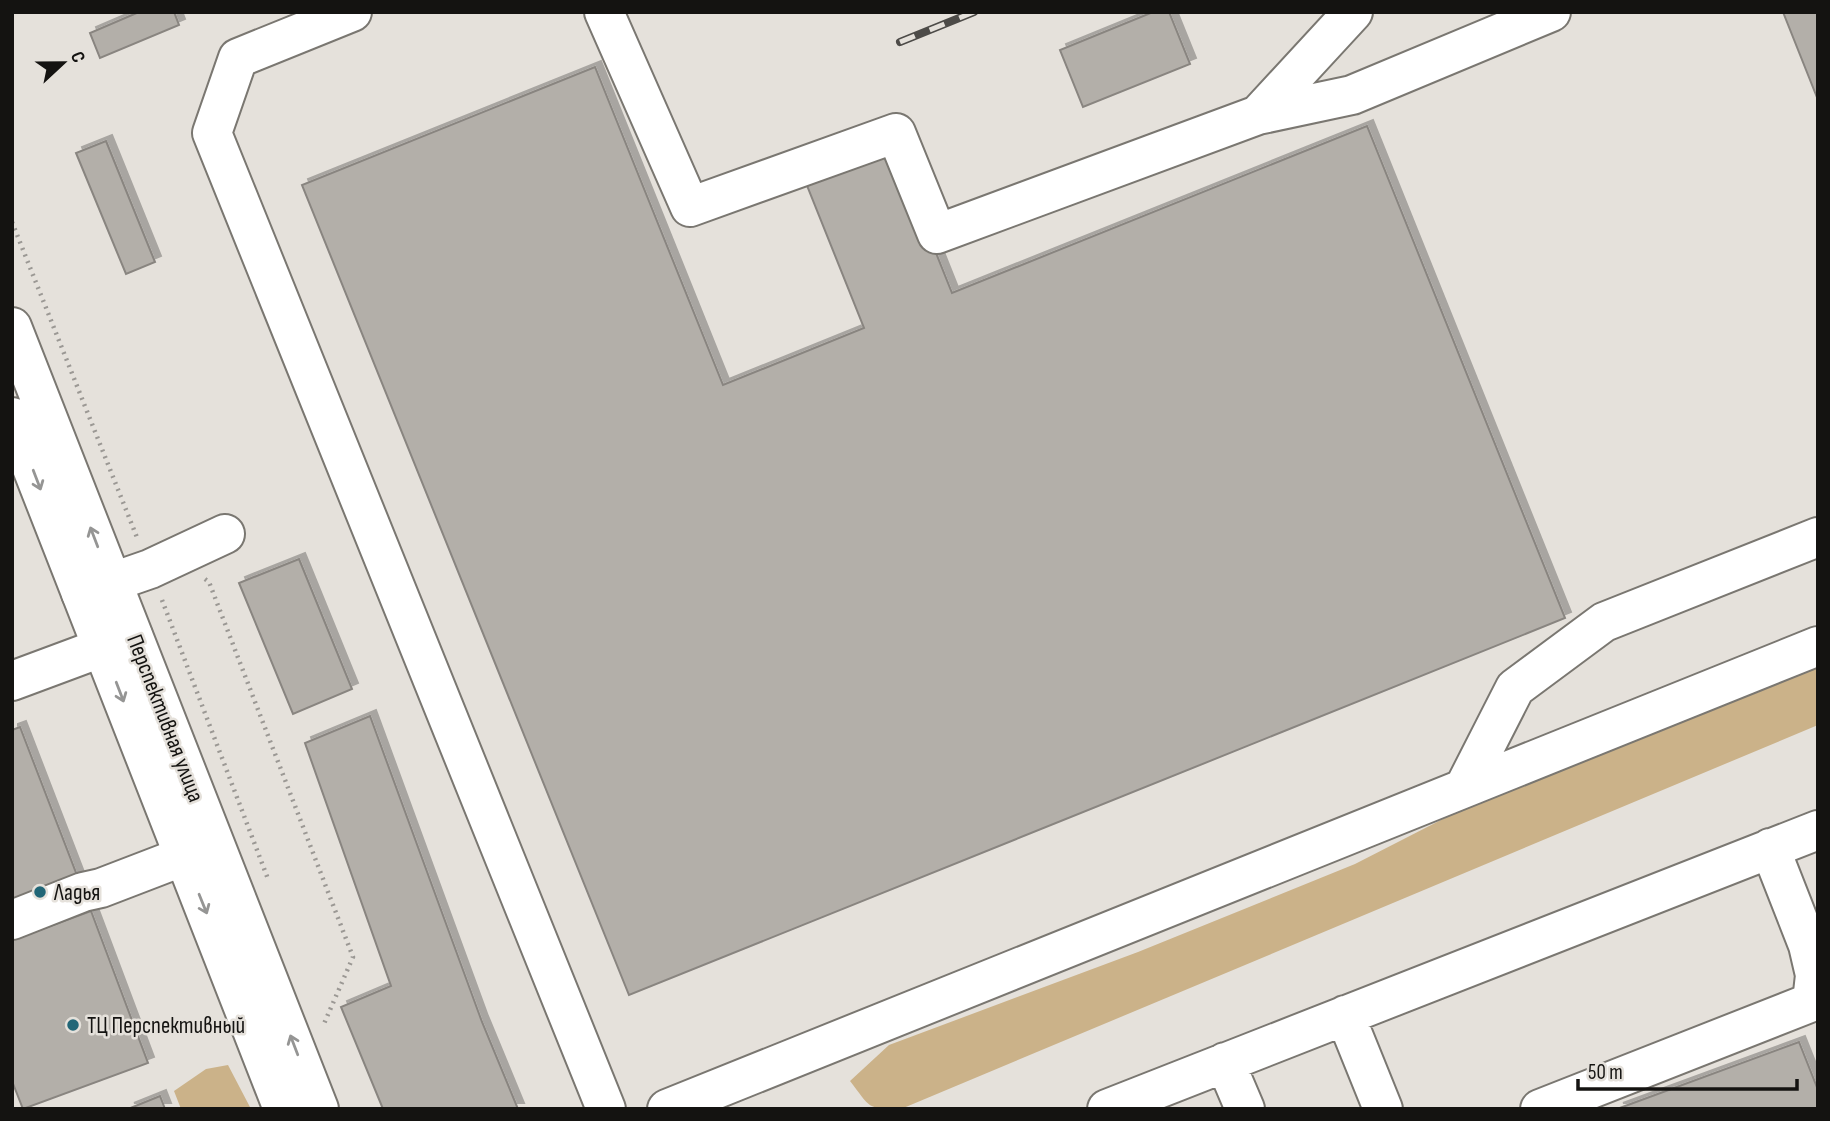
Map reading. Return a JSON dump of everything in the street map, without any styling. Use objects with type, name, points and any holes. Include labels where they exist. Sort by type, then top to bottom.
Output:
[{"type":"main road","points":[[352,12],[238,58],[212,132],[606,1109]]},
{"type":"main road","points":[[604,12],[690,208],[896,133],[937,234],[1258,115],[1352,95],[1551,12]]},
{"type":"main road","points":[[1258,115],[1353,12]]},
{"type":"main road","name":"Перспективная улица","points":[[12,327],[97,588],[118,642],[200,850],[319,1109]]},
{"type":"main road","name":"Перспективная улица","points":[[12,417],[97,588]]},
{"type":"main road","points":[[97,588],[225,534]]},
{"type":"main road","points":[[1464,788],[1515,688],[1604,622],[1818,537]]},
{"type":"main road","points":[[12,681],[118,642]]},
{"type":"main road","points":[[667,1109],[1818,646]]},
{"type":"main road","points":[[1107,1109],[1818,830]]},
{"type":"main road","points":[[1541,1109],[1812,1002],[1815,975],[1808,945],[1770,848]]},
{"type":"main road","points":[[12,920],[200,850]]},
{"type":"main road","name":"Перспективная улица","points":[[200,850],[284,1109]]},
{"type":"main road","points":[[1345,1015],[1383,1109]]},
{"type":"main road","points":[[1226,1062],[1245,1109]]},
{"type":"path","points":[[12,222],[161,563],[211,725],[270,883]]},
{"type":"path","points":[[161,563],[208,582],[353,957],[323,1027],[318,1014]]},
{"type":"shaded area","points":[[1818,665],[1818,725],[901,1109],[870,1105],[850,1081],[889,1045],[1138,952],[1355,864],[1480,800]]},
{"type":"shaded area","points":[[228,1065],[251,1109],[181,1109],[174,1091],[206,1069]]},
{"type":"building","points":[[139,12],[174,12],[179,25],[100,58],[90,33]]},
{"type":"building","points":[[1153,12],[1169,12],[1190,64],[1083,107],[1060,50]]},
{"type":"building","points":[[1783,12],[1818,12],[1818,100]]},
{"type":"building","points":[[595,67],[723,385],[864,328],[804,178],[892,143],[952,293],[1367,126],[1565,618],[629,995],[302,185]]},
{"type":"building","points":[[106,141],[155,262],[126,274],[76,153]]},
{"type":"building","points":[[299,559],[352,689],[293,714],[239,583]]},
{"type":"building","points":[[370,716],[482,1022],[518,1109],[383,1109],[341,1007],[391,986],[305,743]]},
{"type":"building","points":[[20,727],[78,878],[15,902],[12,896],[12,730]]},
{"type":"building","name":"ТЦ Перспективный","points":[[91,911],[148,1063],[23,1109],[12,1081],[12,940]]},
{"type":"building","points":[[1799,1042],[1818,1090],[1818,1109],[1617,1109]]},
{"type":"building","points":[[160,1096],[165,1109],[128,1109]]},
{"type":"railway","points":[[900,42],[974,12]]},
{"type":"place","name":"Ладья","points":[[40,892]]},
{"type":"place","name":"ТЦ Перспективный","points":[[73,1025]]}]
